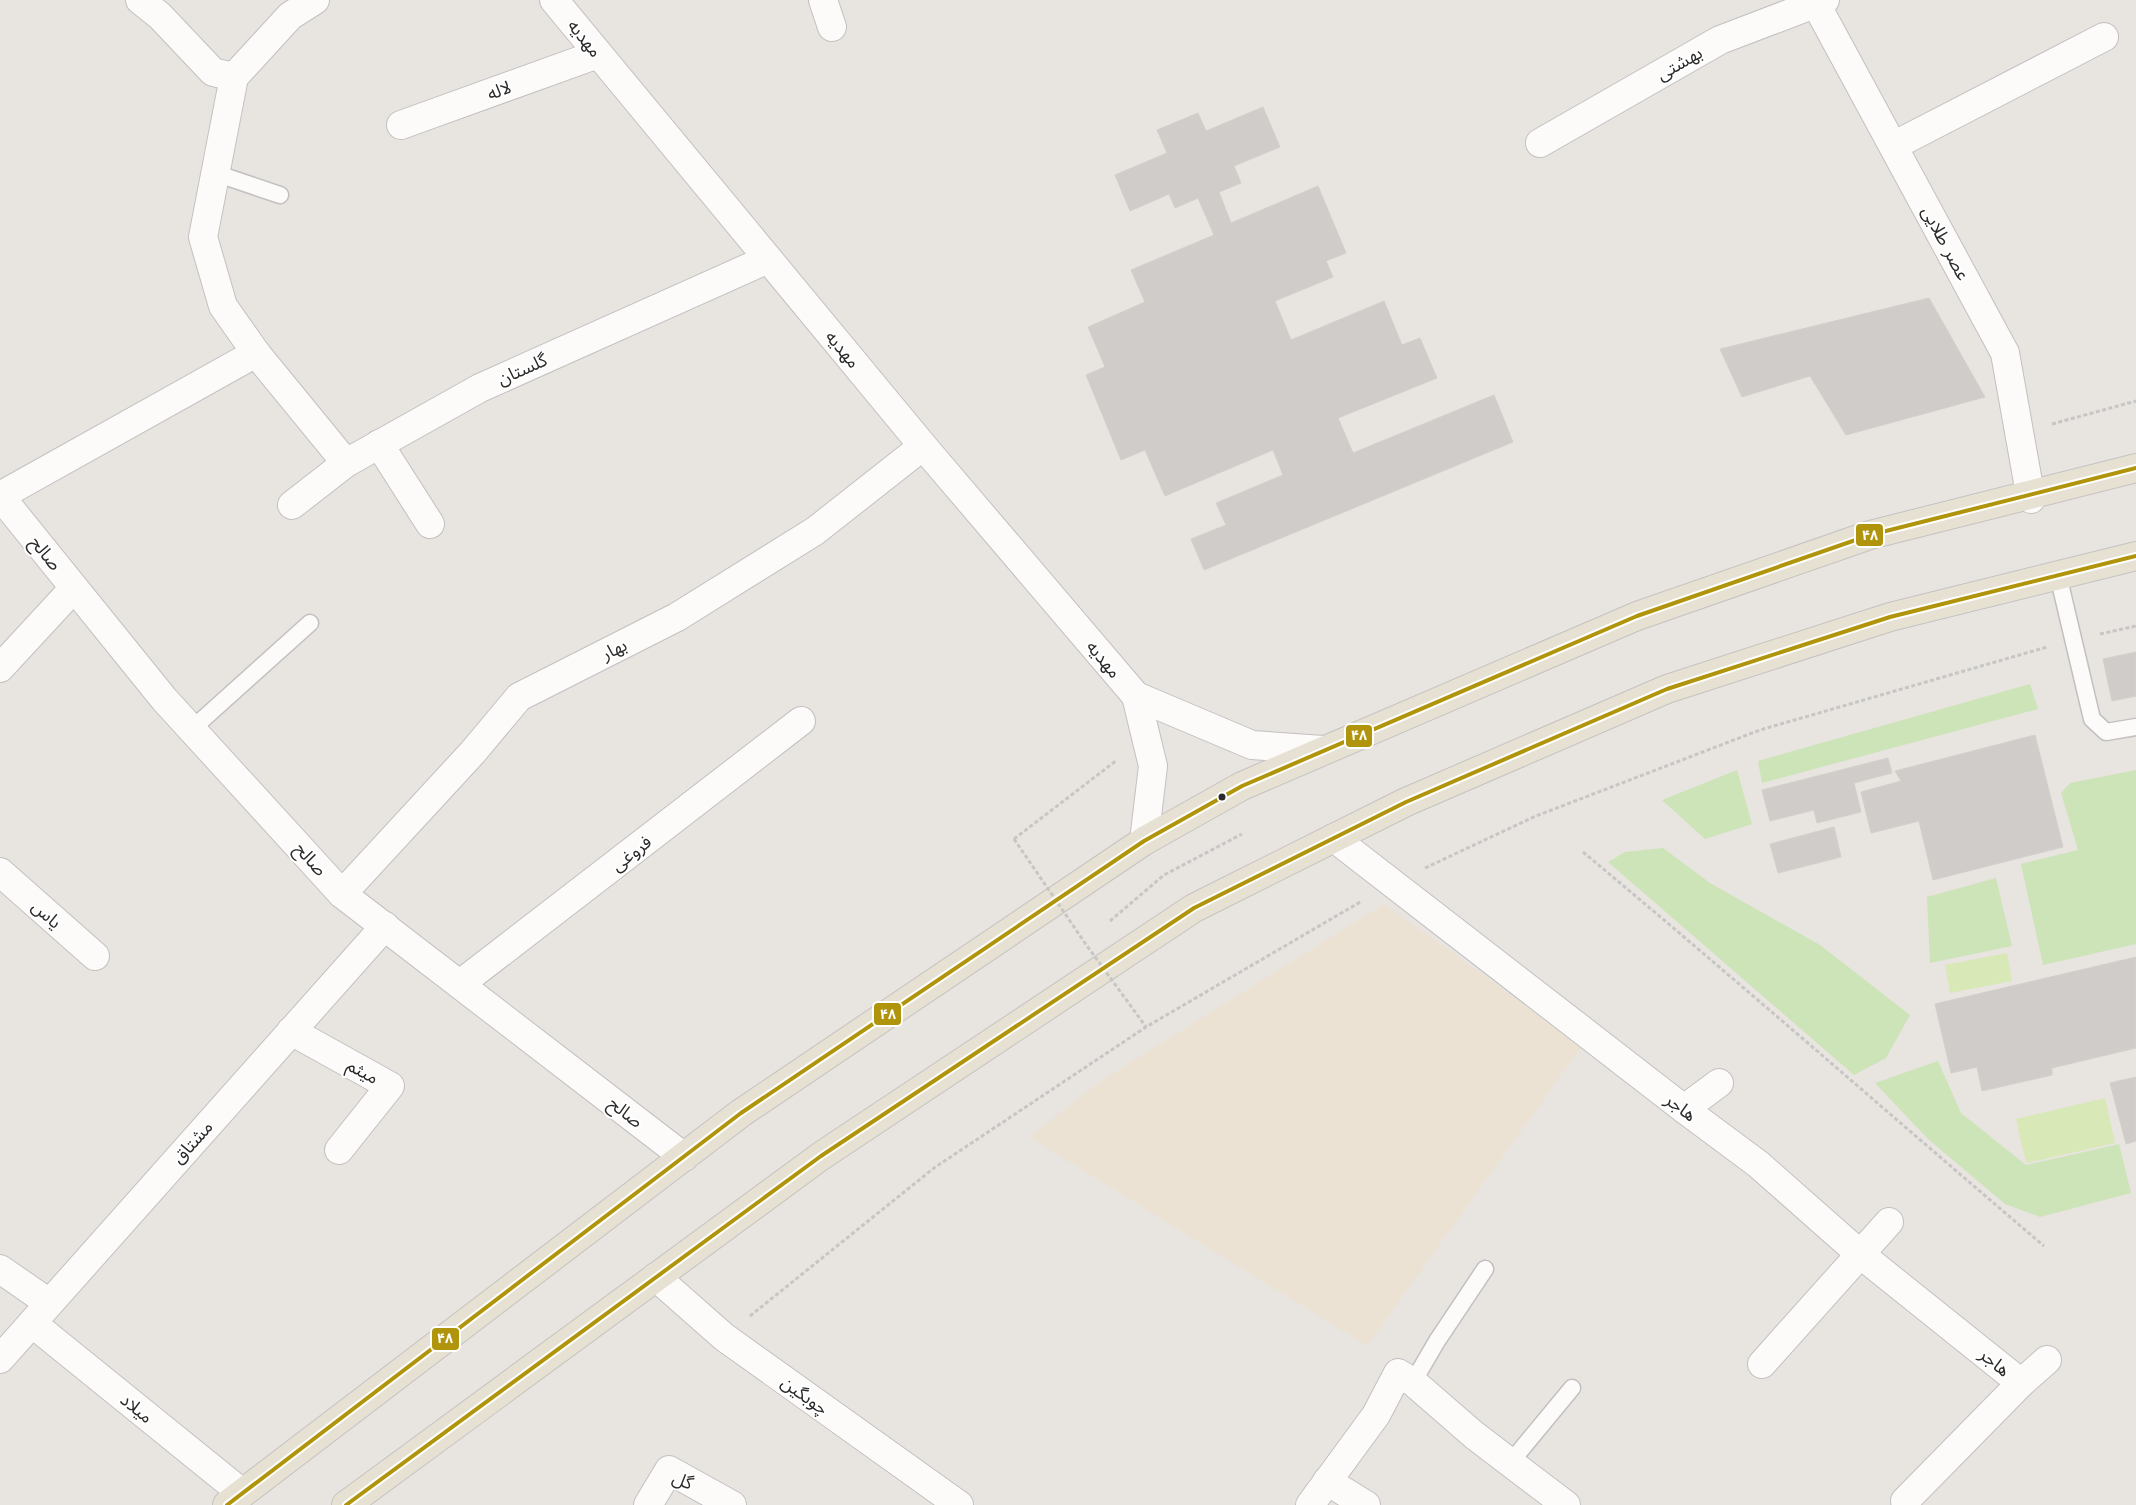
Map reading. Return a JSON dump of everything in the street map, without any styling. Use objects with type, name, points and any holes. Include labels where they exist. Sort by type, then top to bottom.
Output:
[{"type":"main road","points":[[234,1499],[741,1113],[1144,841],[1242,786],[1637,616],[1870,535],[2031,497],[2136,468]]},
{"type":"main road","points":[[346,1505],[821,1156],[1194,908],[1406,802],[1667,689],[1890,617],[2136,556]]},
{"type":"street","points":[[140,0],[160,16],[213,72],[234,77]]},
{"type":"street","points":[[315,0],[290,16],[234,77],[203,237],[223,306],[256,353],[346,463]]},
{"type":"street","name":"مهدیه","points":[[554,0],[923,446],[1136,696]]},
{"type":"street","points":[[823,0],[832,27]]},
{"type":"street","name":"بهشتی","points":[[1540,143],[1720,40],[1821,2]]},
{"type":"street","name":"عصر طلایی","points":[[1821,2],[1893,146],[2005,353],[2031,497]]},
{"type":"street","points":[[1893,146],[2104,37]]},
{"type":"street","name":"لاله","points":[[401,125],[598,54]]},
{"type":"street","name":"گلستان","points":[[292,505],[346,463],[480,388],[768,260]]},
{"type":"street","points":[[0,496],[256,353]]},
{"type":"street","points":[[378,444],[430,524]]},
{"type":"street","name":"بهار","points":[[342,894],[473,752],[519,697],[677,617],[815,531],[923,446]]},
{"type":"street","name":"صالح","points":[[0,496],[164,699],[342,894],[684,1157]]},
{"type":"street","points":[[0,668],[74,588]]},
{"type":"street","points":[[1136,696],[1153,766],[1144,841]]},
{"type":"street","points":[[1136,696],[1252,745],[1323,750]]},
{"type":"street","name":"فروغی","points":[[460,984],[801,721]]},
{"type":"street","name":"هاجر","points":[[1334,838],[1684,1110],[1758,1164],[1860,1254],[2021,1383]]},
{"type":"street","name":"یاس","points":[[0,872],[94,956]]},
{"type":"street","name":"مشتاق","points":[[0,1359],[385,926]]},
{"type":"street","name":"میثم","points":[[291,1031],[390,1086],[339,1150]]},
{"type":"street","points":[[1684,1110],[1719,1083]]},
{"type":"street","points":[[1762,1364],[1889,1222]]},
{"type":"street","name":"میلاد","points":[[0,1269],[40,1313],[234,1499]]},
{"type":"street","name":"چوبگین","points":[[656,1277],[724,1337],[959,1505]]},
{"type":"street","points":[[1905,1501],[2021,1383],[2047,1360]]},
{"type":"street","points":[[1310,1505],[1376,1416],[1398,1373],[1413,1382],[1474,1435],[1566,1505]]},
{"type":"street","name":"گل","points":[[648,1505],[669,1470],[732,1505]]},
{"type":"street","points":[[1328,1481],[1366,1505]]},
{"type":"lane","points":[[216,173],[280,195]]},
{"type":"lane","points":[[2058,575],[2092,719],[2106,732],[2136,727]]},
{"type":"lane","points":[[192,729],[310,623]]},
{"type":"lane","points":[[1413,1382],[1437,1340],[1485,1269]]},
{"type":"lane","points":[[1510,1462],[1572,1388]]},
{"type":"path","points":[[2020,432],[2136,401]]},
{"type":"path","points":[[724,1337],[934,1168],[1146,1027],[1393,883],[1536,816],[1760,730],[2021,653],[2136,626]]},
{"type":"path","points":[[1145,739],[1014,839],[1085,943],[1146,1027]]},
{"type":"path","points":[[1107,924],[1164,875],[1242,834]]},
{"type":"path","points":[[1583,852],[1743,985],[1889,1114],[2044,1246]]},
{"type":"path","points":[[1085,943],[1092,936]]},
{"type":"shaded area","points":[[1384,904],[1582,1046],[1367,1346],[1029,1137],[1101,1081]]},
{"type":"green space","points":[[2030,684],[2038,709],[1762,783],[1758,761]]},
{"type":"green space","points":[[1737,770],[1752,824],[1705,839],[1662,800]]},
{"type":"green space","points":[[2136,770],[2136,944],[2043,965],[2021,864],[2078,850],[2061,793],[2070,783]]},
{"type":"green space","points":[[1663,848],[1710,883],[1820,945],[1910,1015],[1886,1058],[1854,1075],[1608,862],[1625,852]]},
{"type":"green space","points":[[1996,878],[2012,946],[1930,963],[1927,897]]},
{"type":"green space","points":[[2007,953],[2012,981],[1950,993],[1945,965]]},
{"type":"green space","points":[[1938,1061],[1961,1113],[2026,1165],[2119,1144],[2131,1193],[2040,1217],[2005,1204],[1928,1139],[1875,1083]]},
{"type":"green space","points":[[2105,1098],[2115,1143],[2026,1163],[2016,1119]]},
{"type":"building","points":[[1263,107],[1280,147],[1234,166],[1241,183],[1219,192],[1231,223],[1318,186],[1346,253],[1326,261],[1333,277],[1275,301],[1291,340],[1384,301],[1402,345],[1420,338],[1437,378],[1338,418],[1353,453],[1494,395],[1513,442],[1204,570],[1191,539],[1226,525],[1216,503],[1283,475],[1273,450],[1165,496],[1145,450],[1121,460],[1086,375],[1105,367],[1088,327],[1145,302],[1131,270],[1214,235],[1198,198],[1175,208],[1169,194],[1130,211],[1115,175],[1167,153],[1157,130],[1198,113],[1206,131]]},
{"type":"building","points":[[1929,298],[1985,397],[1846,435],[1810,376],[1742,397],[1720,349]]},
{"type":"building","points":[[2136,652],[2136,696],[2112,701],[2103,659]]},
{"type":"building","points":[[2035,735],[2063,847],[1933,880],[1919,821],[1871,833],[1861,792],[1901,781],[1895,771]]},
{"type":"building","points":[[1888,758],[1892,773],[1854,783],[1861,812],[1817,823],[1814,810],[1770,821],[1762,790]]},
{"type":"building","points":[[1834,827],[1841,857],[1778,873],[1770,844]]},
{"type":"building","points":[[2136,957],[2136,1048],[2052,1068],[2052,1075],[1982,1091],[1977,1067],[1951,1073],[1935,1004]]},
{"type":"building","points":[[2136,1077],[2136,1141],[2126,1144],[2110,1083]]},
{"type":"transit line","name":"۴۸","points":[[227,1505],[741,1113],[1144,841],[1242,786],[1637,616],[1870,535],[2136,468]]},
{"type":"transit line","name":"۴۸","points":[[346,1505],[821,1156],[1194,908],[1406,802],[1667,689],[1890,617],[2136,556]]}]
